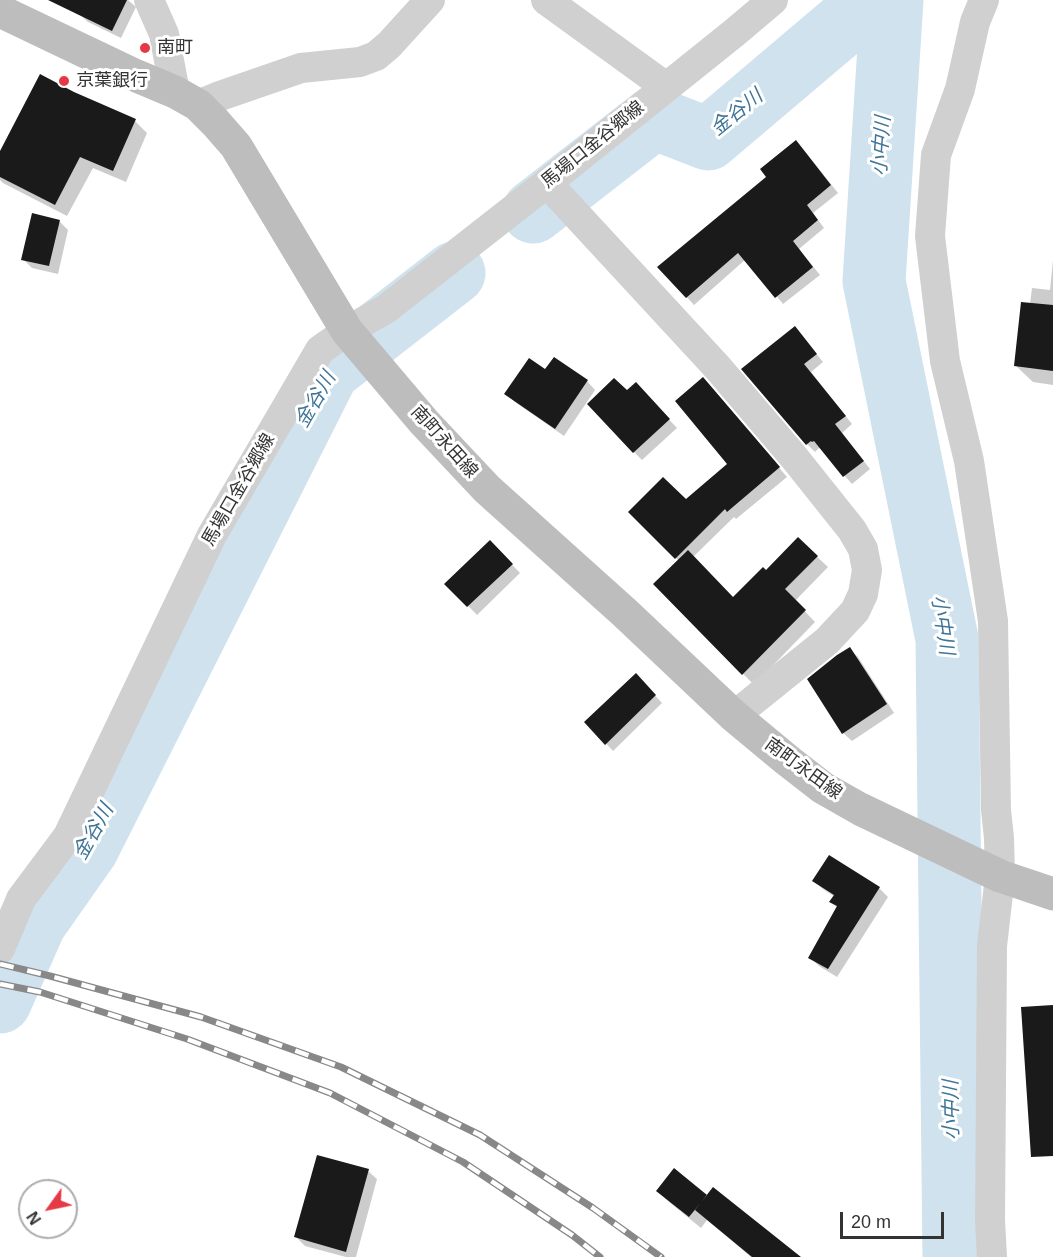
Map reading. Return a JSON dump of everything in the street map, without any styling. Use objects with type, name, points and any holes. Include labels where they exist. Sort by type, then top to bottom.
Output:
[{"type":"street","points":[[149,0],[164,34],[187,99],[217,97],[301,68],[360,62],[376,56],[430,0]]},
{"type":"street","points":[[546,0],[666,87]]},
{"type":"street","name":"馬場口金谷郷線","points":[[0,949],[10,897],[68,836],[212,535],[320,351],[386,309],[547,183],[772,0]]},
{"type":"street","points":[[984,0],[975,22],[960,89],[936,155],[930,236],[945,361],[969,461],[993,621],[996,810],[1000,876],[992,946],[990,1220],[992,1257]]},
{"type":"street","name":"南町永田線","points":[[0,11],[187,99],[215,122],[236,147],[347,332],[424,422],[487,489],[625,613],[734,716],[823,788],[860,809],[1000,876]]},
{"type":"street","points":[[547,183],[718,368],[793,456],[852,530],[864,549],[867,570],[863,594],[855,611],[827,641],[734,716]]},
{"type":"street","points":[[1000,876],[1053,894]]},
{"type":"building","points":[[48,0],[127,0],[112,31]]},
{"type":"building","points":[[40,74],[74,92],[136,119],[113,171],[80,157],[55,205],[0,177],[0,151]]},
{"type":"building","points":[[796,140],[831,185],[807,205],[818,220],[793,241],[813,267],[775,298],[738,253],[686,298],[657,267],[766,177],[760,169]]},
{"type":"building","points":[[32,213],[60,220],[49,266],[21,260]]},
{"type":"building","points":[[1021,302],[1053,305],[1053,371],[1014,366]]},
{"type":"building","points":[[795,326],[817,354],[804,364],[846,416],[835,424],[864,461],[843,477],[814,441],[806,445],[741,369]]},
{"type":"building","points":[[554,357],[588,380],[555,429],[504,394],[529,358],[545,369]]},
{"type":"building","points":[[703,377],[780,467],[727,512],[725,509],[675,559],[628,512],[663,477],[686,499],[727,464],[675,401]]},
{"type":"building","points":[[614,378],[627,390],[636,382],[670,419],[633,453],[587,404]]},
{"type":"building","points":[[798,537],[818,556],[785,589],[806,610],[742,675],[653,584],[688,550],[733,597],[763,567],[766,570]]},
{"type":"building","points":[[490,540],[513,564],[467,607],[444,584]]},
{"type":"building","points":[[850,647],[887,704],[842,734],[807,679]]},
{"type":"building","points":[[636,673],[656,695],[605,745],[584,722]]},
{"type":"building","points":[[829,855],[880,887],[828,969],[808,958],[837,906],[829,902],[834,895],[812,881]]},
{"type":"building","points":[[1053,1005],[1053,1156],[1031,1157],[1021,1007]]},
{"type":"building","points":[[317,1155],[369,1169],[346,1252],[294,1237]]},
{"type":"building","points":[[674,1168],[707,1195],[689,1217],[656,1191]]},
{"type":"building","points":[[713,1187],[801,1257],[752,1257],[695,1210]]},
{"type":"waterway","name":"金谷川","points":[[533,212],[654,118],[708,139],[872,0]]},
{"type":"waterway","name":"小中川","points":[[892,0],[874,281],[947,639],[954,1257]]},
{"type":"waterway","name":"金谷川","points":[[0,1002],[35,923],[87,849],[328,371],[454,273]]},
{"type":"railway","points":[[0,964],[201,1017],[341,1067],[480,1135],[593,1208],[661,1257]]},
{"type":"railway","points":[[0,984],[40,992],[187,1039],[330,1093],[463,1162],[572,1235],[600,1257]]},
{"type":"place","name":"南町","points":[[145,48]]},
{"type":"place","name":"京葉銀行","points":[[64,81]]}]
